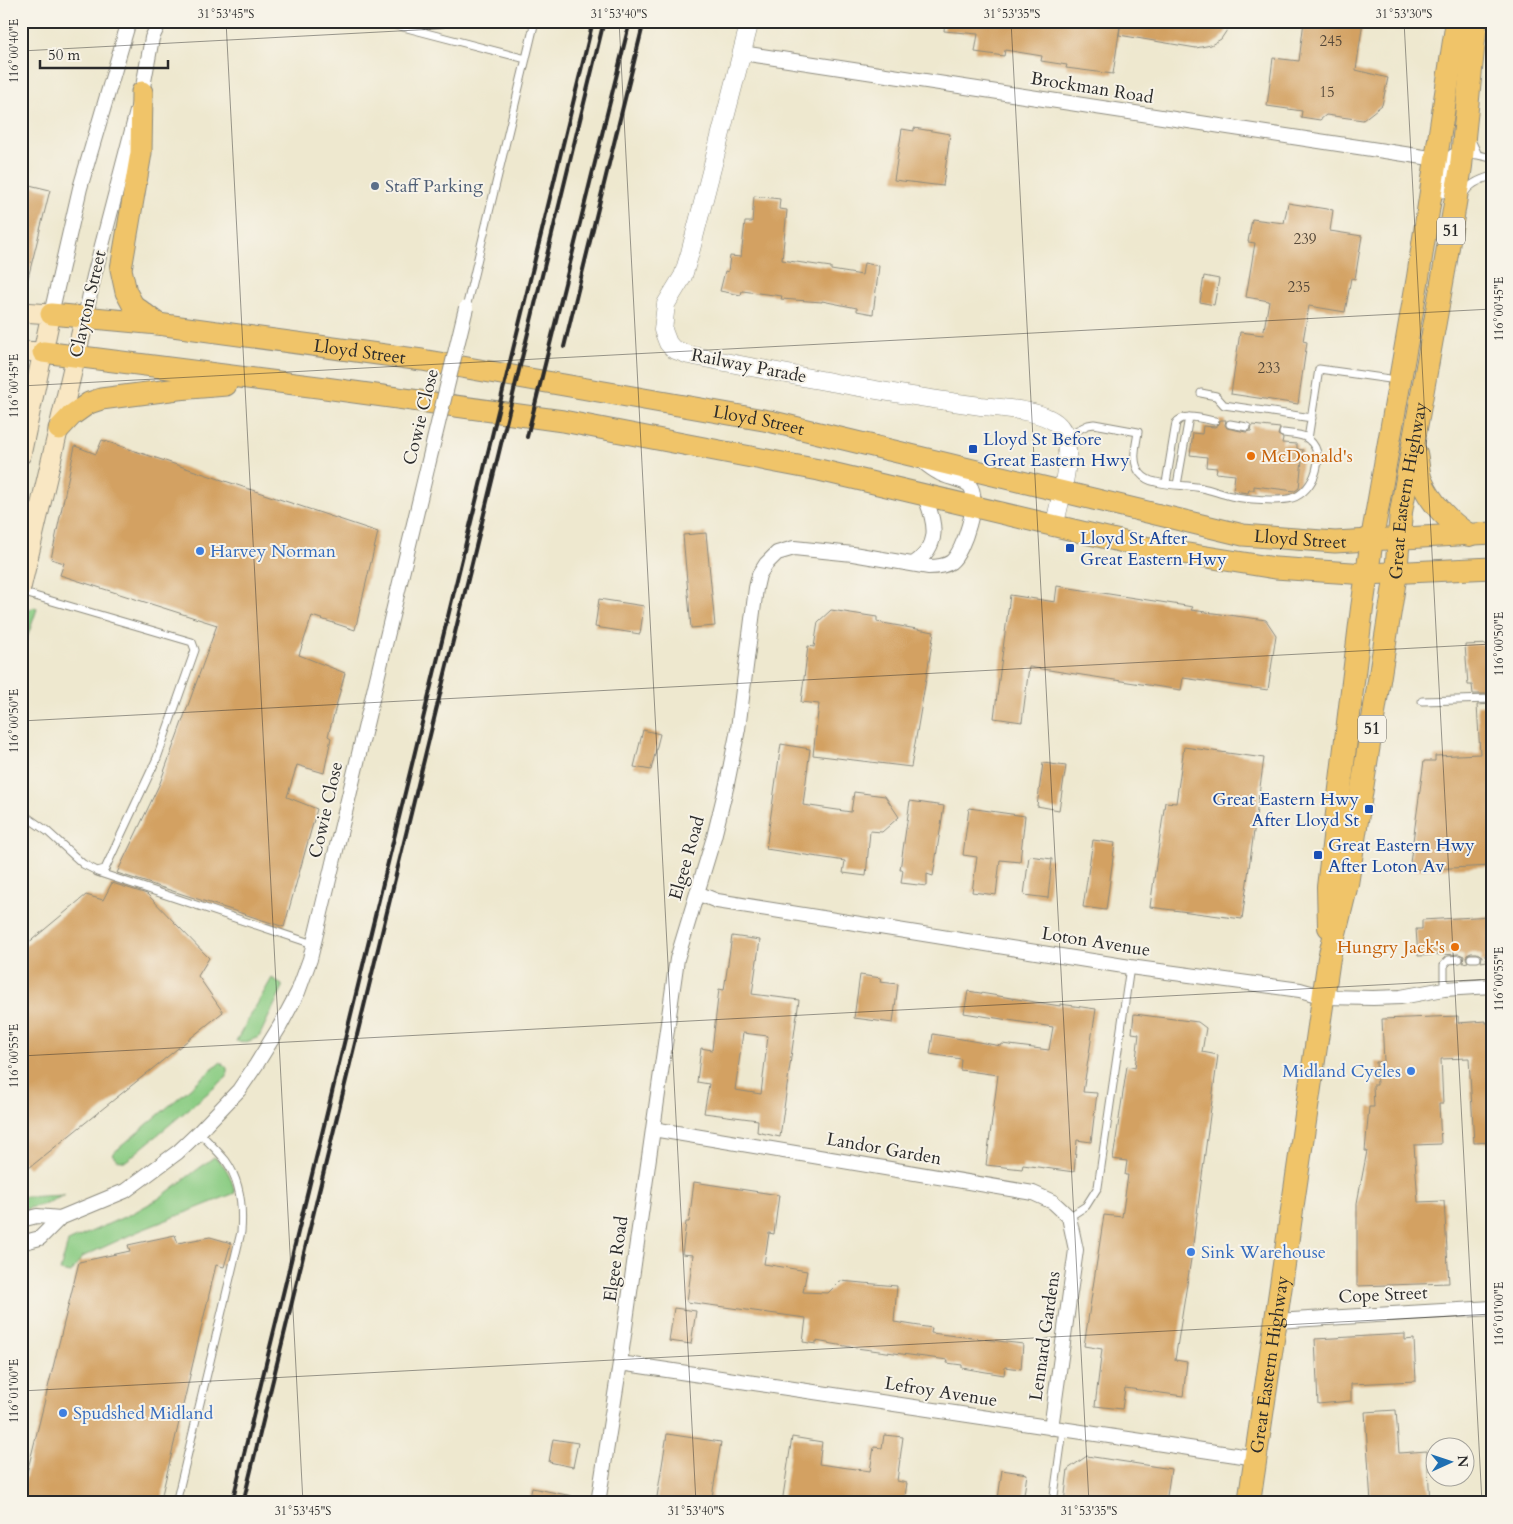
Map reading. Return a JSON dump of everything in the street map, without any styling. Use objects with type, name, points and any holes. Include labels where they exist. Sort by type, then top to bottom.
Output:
[{"type":"highway","name":"Great Eastern Highway","points":[[1249,1503],[1329,958],[1347,884],[1396,573],[1401,512],[1413,440],[1438,220],[1437,159],[1457,21]]},
{"type":"highway","name":"Great Eastern Highway","points":[[1329,958],[1328,886],[1372,539],[1401,380],[1438,220],[1470,154],[1465,115],[1476,21]]},
{"type":"highway","points":[[1413,440],[1421,479],[1430,495],[1450,520],[1469,535]]},
{"type":"main road","points":[[142,92],[142,153],[121,269],[126,292],[133,305],[158,324]]},
{"type":"main road","name":"Lloyd Street","points":[[21,312],[158,324],[422,360],[768,421],[1243,535],[1335,542],[1492,534]]},
{"type":"main road","name":"Clayton Street","points":[[21,455],[52,314]]},
{"type":"main road","name":"Clayton Street","points":[[21,590],[85,317]]},
{"type":"main road","name":"Lloyd Street","points":[[21,351],[76,356],[563,420],[819,470],[1145,547],[1275,568],[1367,574],[1492,568]]},
{"type":"main road","points":[[59,429],[79,408],[101,399],[219,385],[318,387]]},
{"type":"street","name":"Clayton Street","points":[[52,314],[80,188],[129,21]]},
{"type":"street","name":"Clayton Street","points":[[85,317],[142,92],[152,38],[160,21]]},
{"type":"street","name":"Railway Parade","points":[[750,21],[690,253],[683,276],[664,310],[662,330],[668,343],[673,349],[680,352],[708,359],[870,390],[1046,416],[1062,428],[1065,436]]},
{"type":"street","name":"Brockman Road","points":[[742,53],[1437,159]]},
{"type":"street","name":"Cowie Close","points":[[21,1243],[40,1238],[60,1218],[125,1191],[178,1152],[239,1090],[280,1026],[298,992],[310,959],[466,308]]},
{"type":"street","points":[[1054,526],[1067,455],[1065,436]]},
{"type":"street","name":"Elgee Road","points":[[598,1503],[620,1363],[677,959],[714,837],[727,784],[738,729],[759,576],[766,564],[778,553],[794,548],[853,554],[929,567],[951,562],[960,550],[966,536],[974,496],[971,487],[966,483],[938,473],[911,455]]},
{"type":"street","points":[[914,564],[925,557],[931,547],[933,523],[924,495]]},
{"type":"street","name":"Loton Avenue","points":[[697,893],[716,901],[1130,967],[1300,990],[1324,997],[1401,997],[1444,989],[1492,986]]},
{"type":"street","name":"Landor Garden","points":[[653,1129],[1033,1193],[1053,1202],[1069,1217]]},
{"type":"street","name":"Cowie Close","points":[[21,1220],[37,1216],[60,1218]]},
{"type":"street","name":"Lennard Gardens","points":[[1057,1429],[1076,1250],[1069,1217]]},
{"type":"street","name":"Cope Street","points":[[1276,1321],[1492,1308]]},
{"type":"street","name":"Lefroy Avenue","points":[[620,1363],[1256,1458]]},
{"type":"lane","points":[[380,21],[526,59]]},
{"type":"lane","points":[[466,308],[535,21]]},
{"type":"lane","points":[[1470,154],[1492,158]]},
{"type":"lane","points":[[1438,220],[1466,190],[1479,180],[1492,176]]},
{"type":"lane","points":[[1308,439],[1319,369],[1401,380]]},
{"type":"lane","points":[[1201,393],[1216,396],[1224,405],[1312,418]]},
{"type":"lane","points":[[1166,484],[1176,423],[1182,417],[1215,421]]},
{"type":"lane","points":[[1177,485],[1188,417]]},
{"type":"lane","points":[[1065,436],[1094,424],[1138,432],[1134,456],[1141,473],[1150,480],[1166,484],[1202,488],[1232,496],[1282,500],[1292,498],[1310,485],[1318,462],[1315,448],[1308,439],[1304,436],[1283,433]]},
{"type":"lane","points":[[1230,424],[1247,427]]},
{"type":"lane","points":[[21,590],[192,642],[195,650],[157,758],[106,869],[97,872]]},
{"type":"lane","points":[[1422,701],[1491,699]]},
{"type":"lane","points":[[21,813],[47,831],[83,864],[97,872],[313,944]]},
{"type":"lane","points":[[1444,989],[1444,965],[1448,960],[1459,959]]},
{"type":"lane","points":[[1069,1217],[1086,1206],[1098,1187],[1130,967]]},
{"type":"lane","points":[[176,1503],[241,1232],[242,1219],[242,1204],[234,1175],[225,1161],[199,1132]]},
{"type":"lane","name":"Lennard Gardens","points":[[1053,1503],[1057,1429]]},
{"type":"green space","points":[[35,607],[37,609],[21,655],[21,626],[30,609]]},
{"type":"green space","points":[[272,978],[282,985],[282,989],[259,1037],[246,1042],[236,1041]]},
{"type":"green space","points":[[221,1062],[227,1068],[227,1077],[126,1161],[120,1161],[113,1156],[112,1154]]},
{"type":"green space","points":[[214,1157],[228,1172],[235,1193],[139,1231],[82,1257],[71,1273],[60,1271],[68,1242],[133,1213],[158,1199]]},
{"type":"green space","points":[[65,1195],[42,1205],[21,1210],[21,1197]]},
{"type":"building","points":[[945,21],[1079,21],[1120,26],[1113,74],[1066,68],[1067,65],[1041,61],[1042,56],[1005,50],[1004,56],[975,52],[978,34],[944,31]]},
{"type":"building","points":[[1121,21],[1233,21],[1221,39],[1211,45],[1196,48],[1119,35]]},
{"type":"building","points":[[1304,21],[1363,21],[1356,70],[1388,78],[1382,105],[1363,120],[1326,115],[1320,120],[1301,117],[1302,111],[1267,106],[1273,58],[1299,61]]},
{"type":"building","points":[[914,128],[950,134],[943,186],[894,180],[902,129],[914,131]]},
{"type":"building","points":[[21,183],[50,190],[26,286],[21,286]]},
{"type":"building","points":[[754,196],[780,199],[779,209],[787,210],[782,260],[831,267],[831,270],[862,275],[864,263],[879,266],[873,314],[857,311],[857,308],[822,301],[781,299],[782,296],[742,291],[741,295],[720,291],[725,271],[728,272],[730,256],[741,257],[745,222],[752,222]]},
{"type":"building","points":[[1288,203],[1333,210],[1330,231],[1362,236],[1355,279],[1351,278],[1345,312],[1309,306],[1303,341],[1307,342],[1298,404],[1231,394],[1240,332],[1263,335],[1269,301],[1246,297],[1255,243],[1248,242],[1252,219],[1284,223]]},
{"type":"building","points":[[1204,276],[1219,279],[1214,305],[1200,302]]},
{"type":"building","name":"McDonald's","points":[[1220,420],[1226,420],[1225,425],[1227,428],[1246,432],[1251,431],[1252,425],[1280,428],[1278,435],[1283,438],[1282,443],[1297,444],[1297,449],[1303,450],[1299,488],[1295,491],[1254,486],[1254,490],[1249,490],[1248,493],[1233,491],[1235,475],[1216,473],[1217,468],[1206,467],[1207,457],[1190,455],[1193,433],[1202,434],[1203,426],[1215,427],[1219,424]]},
{"type":"building","points":[[102,440],[378,532],[355,630],[312,616],[299,655],[345,673],[328,736],[331,738],[324,773],[297,765],[287,797],[317,809],[284,927],[117,873],[160,783],[217,625],[60,575],[64,563],[51,559],[75,446],[96,454]]},
{"type":"building","points":[[706,533],[715,626],[691,628],[683,535]]},
{"type":"building","points":[[1057,586],[1193,607],[1191,610],[1266,620],[1276,635],[1268,690],[1183,678],[1181,690],[1029,667],[1022,722],[994,718],[1010,595],[1055,602]]},
{"type":"building","points":[[599,599],[644,606],[640,634],[595,627]]},
{"type":"building","points":[[831,610],[877,617],[877,622],[934,632],[911,767],[813,755],[819,704],[801,702],[808,646],[814,647],[818,622]]},
{"type":"building","points":[[1492,644],[1492,694],[1473,694],[1472,685],[1468,685],[1465,645]]},
{"type":"building","points":[[1492,704],[1492,866],[1409,870],[1424,761],[1435,761],[1435,756],[1480,754],[1477,705]]},
{"type":"building","points":[[643,730],[660,734],[651,770],[634,767]]},
{"type":"building","points":[[781,744],[810,749],[803,805],[851,812],[854,792],[885,796],[899,817],[882,832],[870,831],[866,876],[843,873],[845,861],[766,849]]},
{"type":"building","points":[[1184,747],[1264,758],[1242,919],[1150,907],[1165,802],[1176,803]]},
{"type":"building","points":[[1043,763],[1066,766],[1059,810],[1037,806]]},
{"type":"building","points":[[910,801],[944,806],[933,876],[927,874],[927,886],[901,883],[903,870],[900,870]]},
{"type":"building","points":[[969,808],[1025,816],[1020,862],[1000,860],[996,895],[972,892],[977,857],[963,855]]},
{"type":"building","points":[[1093,840],[1115,843],[1106,910],[1083,907]]},
{"type":"building","points":[[1029,856],[1052,859],[1048,898],[1024,895]]},
{"type":"building","points":[[112,883],[147,894],[209,958],[198,976],[223,1012],[29,1168],[21,1160],[21,949],[86,895],[103,900]]},
{"type":"building","name":"Hungry Jack's","points":[[1492,916],[1492,952],[1485,955],[1487,961],[1481,962],[1482,956],[1477,953],[1467,955],[1468,962],[1463,963],[1464,956],[1459,954],[1418,956],[1416,929],[1422,929],[1422,920]]},
{"type":"building","points":[[732,936],[760,940],[752,994],[799,1000],[780,1137],[757,1132],[758,1120],[704,1113],[709,1084],[697,1082],[701,1048],[712,1050],[719,989],[724,990]],"holes":[[[743,1033],[768,1036],[761,1094],[735,1090]]]},
{"type":"building","points":[[860,975],[881,978],[880,982],[898,984],[893,1023],[854,1018]]},
{"type":"building","points":[[968,991],[1060,1006],[1060,1004],[1096,1009],[1083,1092],[1097,1093],[1091,1142],[1077,1140],[1074,1172],[1023,1165],[1022,1169],[986,1165],[998,1075],[960,1070],[961,1059],[930,1054],[933,1034],[1001,1046],[1002,1044],[1049,1050],[1053,1027],[964,1013]]},
{"type":"building","points":[[1134,1014],[1198,1022],[1206,1028],[1202,1052],[1218,1055],[1191,1259],[1175,1360],[1187,1362],[1183,1396],[1125,1388],[1122,1409],[1095,1406],[1102,1349],[1084,1346],[1104,1215],[1122,1217],[1128,1175],[1125,1175],[1127,1161],[1113,1159],[1127,1066],[1135,1068],[1139,1034],[1132,1033]]},
{"type":"building","points":[[1458,1016],[1458,1023],[1486,1021],[1486,1023],[1492,1023],[1492,1142],[1474,1143],[1469,1058],[1441,1059],[1443,1104],[1439,1104],[1441,1144],[1414,1145],[1418,1202],[1444,1201],[1449,1283],[1357,1286],[1357,1203],[1367,1151],[1365,1151],[1369,1107],[1374,1107],[1373,1085],[1377,1085],[1376,1062],[1384,1062],[1382,1019]]},
{"type":"building","points":[[694,1182],[779,1195],[774,1234],[769,1233],[764,1264],[807,1271],[803,1292],[828,1293],[840,1281],[897,1286],[894,1322],[932,1328],[931,1333],[1023,1344],[1021,1369],[1005,1367],[1004,1375],[962,1368],[962,1365],[947,1363],[948,1360],[816,1341],[816,1344],[803,1342],[806,1318],[687,1302],[693,1255],[682,1254],[686,1222],[689,1222]]},
{"type":"building","points":[[175,1235],[178,1243],[210,1237],[231,1243],[224,1267],[216,1265],[160,1503],[21,1503],[79,1262],[130,1251],[128,1245]]},
{"type":"building","points":[[674,1308],[696,1311],[691,1344],[669,1341]]},
{"type":"building","points":[[1405,1334],[1405,1340],[1414,1339],[1416,1381],[1351,1384],[1351,1401],[1318,1404],[1315,1339]]},
{"type":"building","points":[[1396,1410],[1399,1453],[1426,1451],[1426,1486],[1429,1486],[1430,1503],[1371,1503],[1365,1412]]},
{"type":"building","points":[[667,1434],[721,1442],[711,1503],[656,1503]]},
{"type":"building","points":[[884,1435],[903,1437],[897,1481],[907,1483],[904,1503],[782,1503],[792,1437],[822,1442],[819,1464],[870,1471],[874,1447],[882,1448]]},
{"type":"building","points":[[553,1439],[578,1443],[573,1467],[549,1462]]},
{"type":"building","points":[[1087,1456],[1171,1469],[1166,1503],[1064,1503],[1068,1469]]},
{"type":"building","points":[[1002,1470],[1027,1474],[1023,1502],[998,1499]]},
{"type":"building","points":[[532,1488],[572,1496],[571,1503],[529,1503]]},
{"type":"railway","points":[[232,1503],[593,21]]},
{"type":"railway","points":[[243,1503],[604,21]]},
{"type":"railway","points":[[527,437],[630,21]]},
{"type":"railway","points":[[564,347],[644,21]]},
{"type":"place","name":"Staff Parking","points":[[375,186]]},
{"type":"place","name":"Lloyd St Before Great Eastern Hwy","points":[[973,449]]},
{"type":"place","name":"McDonald's","points":[[1251,456]]},
{"type":"place","name":"Lloyd St After Great Eastern Hwy","points":[[1070,548]]},
{"type":"place","name":"Harvey Norman","points":[[200,551]]},
{"type":"place","name":"Great Eastern Hwy After Lloyd St","points":[[1369,809]]},
{"type":"place","name":"Great Eastern Hwy After Loton Av","points":[[1318,855]]},
{"type":"place","name":"Hungry Jack's","points":[[1455,947]]},
{"type":"place","name":"Midland Cycles","points":[[1411,1071]]},
{"type":"place","name":"Sink Warehouse","points":[[1191,1252]]},
{"type":"place","name":"Spudshed Midland","points":[[63,1413]]}]
